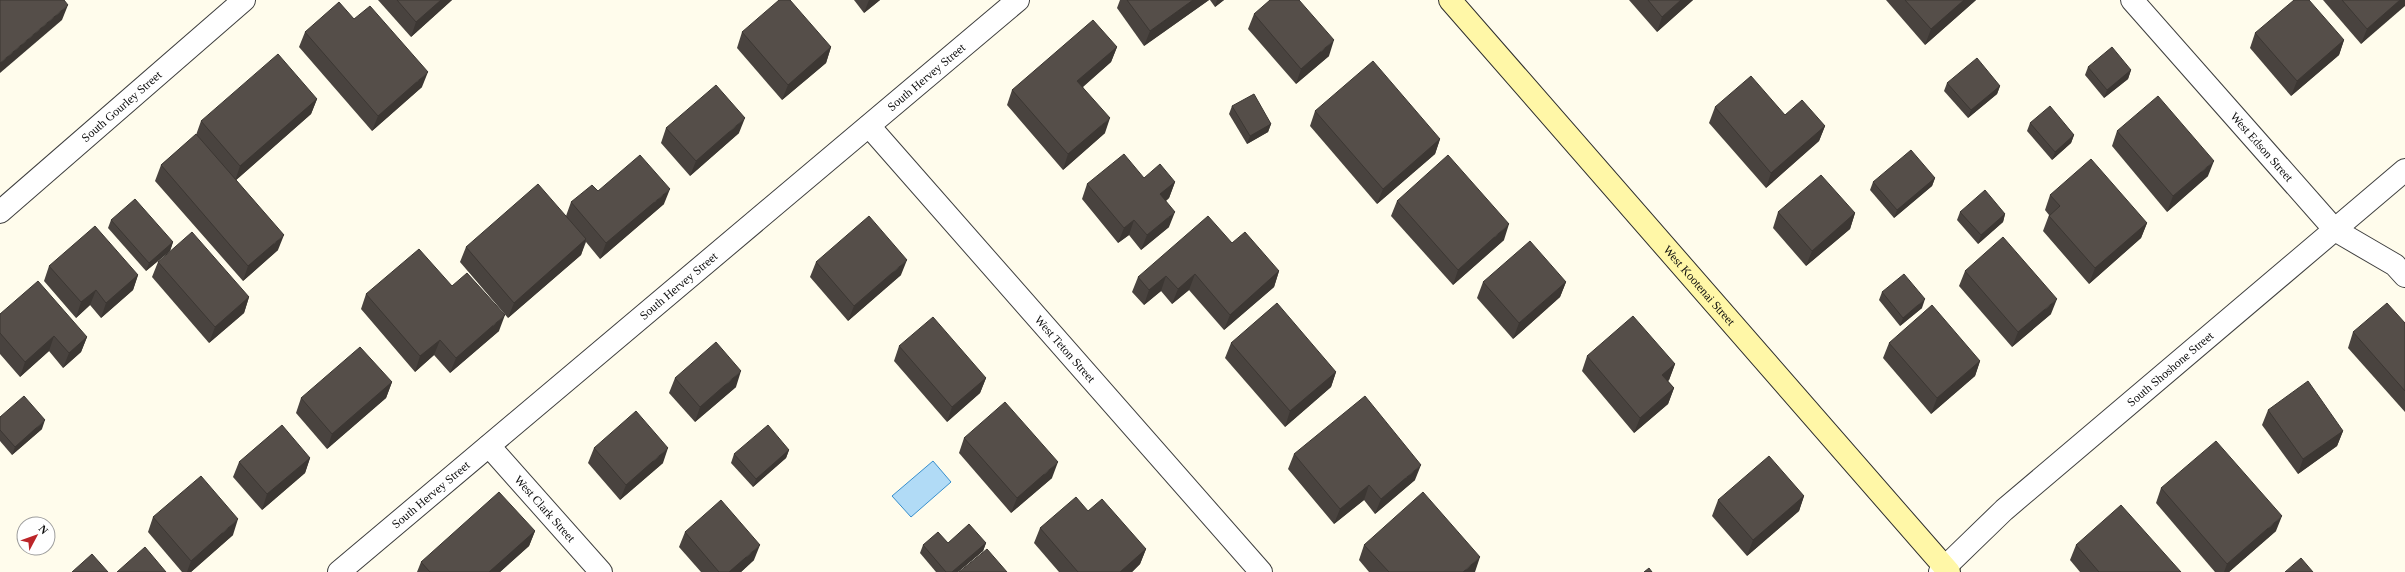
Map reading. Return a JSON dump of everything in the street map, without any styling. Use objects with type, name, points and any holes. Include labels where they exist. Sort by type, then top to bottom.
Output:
[{"type":"street","name":"South Gourley Street","points":[[0,212],[244,0]]},
{"type":"street","name":"South Hervey Street","points":[[339,572],[1018,0]]},
{"type":"street","name":"West Kootenai Street","points":[[1450,0],[1945,571]]},
{"type":"street","name":"West Edson Street","points":[[2132,0],[2335,230],[2395,265],[2405,276]]},
{"type":"street","name":"West Teton Street","points":[[869,126],[1261,572]]},
{"type":"street","name":"South Shoshone Street","points":[[1945,571],[2004,510],[2405,170]]},
{"type":"street","name":"West Clark Street","points":[[489,446],[601,572]]},
{"type":"water","points":[[933,461],[951,482],[911,517],[892,496]]},
{"type":"building","points":[[0,0],[64,0],[68,5],[0,63]]},
{"type":"building","points":[[397,0],[441,0],[416,22]]},
{"type":"building","points":[[779,0],[790,0],[831,47],[788,85],[742,32]]},
{"type":"building","points":[[1127,0],[1193,0],[1150,31]]},
{"type":"building","points":[[1270,0],[1299,0],[1334,40],[1301,69],[1254,14]]},
{"type":"building","points":[[1648,0],[1681,0],[1662,17]]},
{"type":"building","points":[[1905,0],[1964,0],[1931,29]]},
{"type":"building","points":[[2294,0],[2309,0],[2344,40],[2297,81],[2255,33]]},
{"type":"building","points":[[2342,0],[2400,0],[2367,29]]},
{"type":"building","points":[[339,2],[354,19],[370,6],[428,72],[378,116],[305,32]]},
{"type":"building","points":[[1093,20],[1117,47],[1077,81],[1110,118],[1068,154],[1012,90]]},
{"type":"building","points":[[2112,47],[2131,70],[2107,90],[2088,67]]},
{"type":"building","points":[[278,54],[317,99],[240,166],[201,121]]},
{"type":"building","points":[[1977,58],[2000,86],[1971,110],[1947,83]]},
{"type":"building","points":[[1373,61],[1440,139],[1383,189],[1315,111]]},
{"type":"building","points":[[1751,76],[1785,115],[1802,100],[1825,126],[1771,173],[1715,107]]},
{"type":"building","points":[[716,85],[745,118],[696,161],[666,128]]},
{"type":"building","points":[[1254,94],[1271,124],[1250,136],[1232,106]]},
{"type":"building","points":[[2158,96],[2214,161],[2173,196],[2117,131]]},
{"type":"building","points":[[2050,106],[2074,135],[2055,152],[2030,123]]},
{"type":"building","points":[[196,134],[284,235],[248,266],[161,165]]},
{"type":"building","points":[[1911,150],[1935,178],[1897,210],[1873,182]]},
{"type":"building","points":[[1124,154],[1144,178],[1160,164],[1175,182],[1160,194],[1175,212],[1147,235],[1134,220],[1124,228],[1087,184]]},
{"type":"building","points":[[640,155],[670,189],[606,243],[571,202],[592,185],[598,191]]},
{"type":"building","points":[[1448,155],[1509,224],[1458,270],[1397,201]]},
{"type":"building","points":[[2091,159],[2147,223],[2095,268],[2049,216],[2060,206],[2050,195]]},
{"type":"building","points":[[1821,175],[1855,213],[1812,251],[1778,212]]},
{"type":"building","points":[[538,184],[586,239],[514,303],[466,247]]},
{"type":"building","points":[[1985,190],[2005,214],[1981,235],[1960,212]]},
{"type":"building","points":[[135,199],[173,242],[149,263],[111,220]]},
{"type":"building","points":[[869,216],[907,260],[854,306],[816,262]]},
{"type":"building","points":[[1208,216],[1232,243],[1245,232],[1279,271],[1230,315],[1195,274],[1178,289],[1166,276],[1149,290],[1138,277]]},
{"type":"building","points":[[95,226],[138,275],[106,303],[96,290],[81,302],[49,266]]},
{"type":"building","points":[[192,232],[249,297],[215,327],[158,262]]},
{"type":"building","points":[[2003,237],[2057,299],[2018,332],[1965,271]]},
{"type":"building","points":[[1530,241],[1566,282],[1519,323],[1483,282]]},
{"type":"building","points":[[419,249],[452,286],[467,273],[505,315],[456,358],[440,340],[420,356],[366,294]]},
{"type":"building","points":[[1904,274],[1925,299],[1903,318],[1882,292]]},
{"type":"building","points":[[38,281],[87,337],[69,353],[54,336],[25,362],[0,333],[0,314]]},
{"type":"building","points":[[1277,303],[1336,372],[1290,411],[1231,343]]},
{"type":"building","points":[[2387,303],[2405,323],[2405,391],[2353,332]]},
{"type":"building","points":[[1932,305],[1980,361],[1937,398],[1889,343]]},
{"type":"building","points":[[1633,316],[1675,364],[1662,375],[1674,388],[1640,418],[1587,356]]},
{"type":"building","points":[[933,317],[986,378],[952,407],[899,346]]},
{"type":"building","points":[[716,342],[741,371],[700,407],[675,378]]},
{"type":"building","points":[[360,347],[392,382],[332,434],[301,398]]},
{"type":"building","points":[[2308,381],[2343,431],[2303,459],[2268,410]]},
{"type":"building","points":[[24,396],[45,420],[15,447],[0,430],[0,417]]},
{"type":"building","points":[[1365,396],[1421,465],[1381,499],[1369,485],[1340,509],[1294,454]]},
{"type":"building","points":[[1005,402],[1058,462],[1017,498],[964,438]]},
{"type":"building","points":[[636,411],[668,448],[626,485],[594,448]]},
{"type":"building","points":[[282,425],[310,458],[267,494],[239,462]]},
{"type":"building","points":[[768,425],[789,450],[756,479],[734,454]]},
{"type":"building","points":[[2216,441],[2282,516],[2227,564],[2161,488]]},
{"type":"building","points":[[1769,456],[1804,496],[1753,540],[1718,500]]},
{"type":"building","points":[[201,476],[238,519],[191,561],[153,517]]},
{"type":"building","points":[[499,492],[535,531],[489,572],[430,572],[421,562]]},
{"type":"building","points":[[1423,492],[1480,557],[1463,572],[1389,572],[1364,545]]},
{"type":"building","points":[[1076,497],[1088,511],[1102,499],[1146,549],[1120,572],[1078,572],[1040,528]]},
{"type":"building","points":[[721,500],[760,545],[729,572],[719,572],[685,532]]},
{"type":"building","points":[[2121,505],[2181,572],[2099,572],[2076,545]]},
{"type":"building","points":[[969,524],[986,543],[952,572],[946,572],[923,545],[938,532],[948,543]]},
{"type":"building","points":[[145,547],[166,572],[117,572]]},
{"type":"building","points":[[987,549],[1007,572],[959,572]]},
{"type":"building","points":[[92,554],[108,572],[72,572]]},
{"type":"building","points":[[2301,558],[2313,572],[2285,572]]},
{"type":"building","points":[[1649,568],[1652,572],[1644,572]]}]
